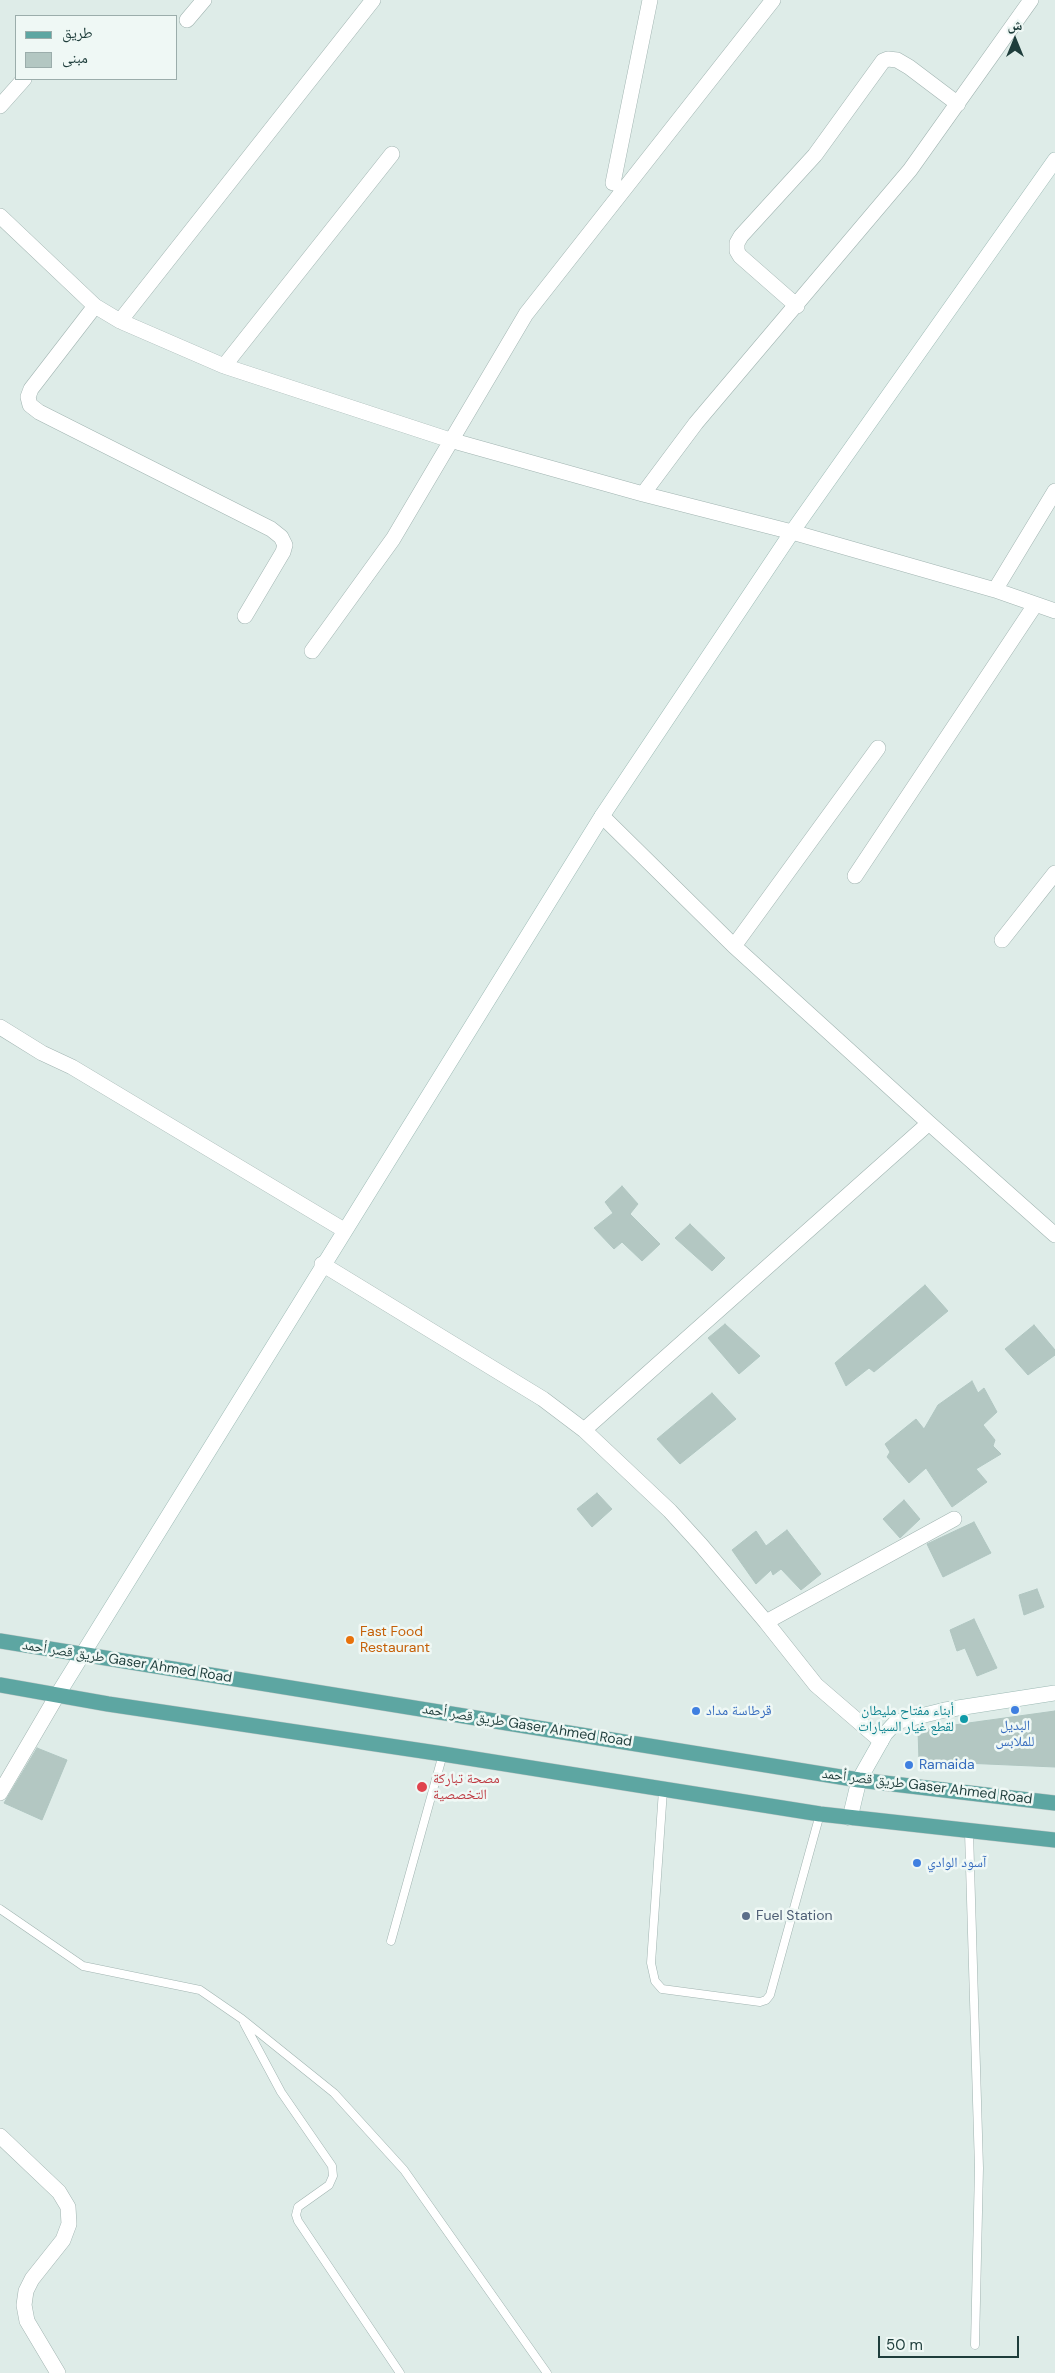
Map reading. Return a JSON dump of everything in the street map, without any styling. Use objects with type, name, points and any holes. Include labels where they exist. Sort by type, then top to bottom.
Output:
[{"type":"main road","name":"طريق قصر أحمد Gaser Ahmed Road","points":[[0,1641],[859,1780],[1055,1802]]},
{"type":"main road","points":[[0,1685],[108,1704],[443,1754],[820,1814],[969,1832],[1055,1840]]},
{"type":"street","points":[[188,20],[204,0]]},
{"type":"street","points":[[120,320],[373,0]]},
{"type":"street","points":[[613,183],[650,0]]},
{"type":"street","points":[[312,651],[393,539],[526,314],[774,0]]},
{"type":"street","points":[[643,494],[696,423],[797,306],[910,170],[1032,0]]},
{"type":"street","points":[[797,306],[740,256],[737,251],[737,243],[741,236],[815,155],[883,61],[888,59],[897,60],[958,104]]},
{"type":"street","points":[[0,106],[23,80]]},
{"type":"street","points":[[224,366],[392,154]]},
{"type":"street","points":[[0,1793],[58,1694],[322,1264],[602,816],[792,532],[1055,160]]},
{"type":"street","points":[[0,216],[95,306],[120,320],[224,366],[450,440],[643,494],[792,532],[995,590],[1036,605],[1054,609]]},
{"type":"street","points":[[95,306],[31,389],[28,397],[30,405],[39,412],[271,529],[280,537],[285,545],[283,552],[245,616]]},
{"type":"street","points":[[995,590],[1055,491]]},
{"type":"street","points":[[855,876],[1036,605]]},
{"type":"street","points":[[734,946],[878,748]]},
{"type":"street","points":[[602,816],[734,946],[929,1124],[1055,1234]]},
{"type":"street","points":[[1002,940],[1055,873]]},
{"type":"street","points":[[0,1027],[42,1053],[81,1072],[344,1230]]},
{"type":"street","points":[[584,1430],[929,1124]]},
{"type":"street","points":[[322,1264],[543,1399],[584,1430],[670,1511],[766,1622],[816,1685],[880,1741]]},
{"type":"street","points":[[766,1622],[954,1520]]},
{"type":"street","points":[[850,1818],[859,1780],[880,1741],[896,1722],[945,1710],[1055,1693]]},
{"type":"street","points":[[0,2136],[58,2192],[68,2207],[69,2224],[63,2240],[32,2279],[26,2291],[24,2305],[27,2321],[58,2373]]},
{"type":"lane","points":[[391,1941],[443,1754]]},
{"type":"lane","points":[[663,1790],[651,1963],[655,1981],[662,1989],[760,2002],[766,2000],[770,1995],[820,1814]]},
{"type":"lane","points":[[969,1832],[979,2168],[975,2345]]},
{"type":"lane","points":[[0,1909],[83,1966],[200,1990],[242,2019],[334,2093],[404,2170],[547,2373]]},
{"type":"lane","points":[[242,2019],[281,2092],[332,2166],[332,2176],[329,2185],[298,2207],[296,2215],[298,2220],[400,2373]]},
{"type":"building","points":[[622,1186],[638,1204],[630,1214],[660,1244],[642,1261],[622,1242],[614,1249],[594,1228],[613,1213],[605,1202]]},
{"type":"building","points":[[690,1224],[725,1258],[712,1271],[675,1238]]},
{"type":"building","points":[[925,1285],[948,1311],[874,1372],[869,1368],[846,1386],[835,1363]]},
{"type":"building","points":[[725,1324],[760,1356],[739,1374],[708,1338]]},
{"type":"building","points":[[1034,1325],[1055,1350],[1055,1355],[1028,1375],[1005,1349]]},
{"type":"building","points":[[972,1381],[978,1393],[984,1388],[997,1412],[983,1425],[995,1440],[993,1446],[1001,1454],[976,1469],[987,1482],[952,1507],[926,1468],[909,1483],[887,1457],[890,1452],[885,1444],[916,1419],[924,1429],[938,1405]]},
{"type":"building","points":[[712,1393],[736,1419],[680,1464],[657,1439]]},
{"type":"building","points":[[597,1493],[612,1509],[592,1527],[577,1509]]},
{"type":"building","points":[[904,1500],[920,1519],[900,1538],[883,1519]]},
{"type":"building","points":[[974,1522],[991,1553],[943,1577],[927,1544]]},
{"type":"building","points":[[787,1530],[821,1574],[801,1590],[781,1569],[773,1575],[771,1570],[756,1584],[732,1550],[756,1531],[766,1546]]},
{"type":"building","points":[[1037,1589],[1044,1607],[1024,1615],[1019,1595]]},
{"type":"building","points":[[974,1619],[997,1668],[977,1676],[965,1648],[957,1651],[950,1630]]},
{"type":"building","points":[[1055,1711],[1055,1767],[919,1761],[918,1730]]},
{"type":"building","points":[[37,1748],[67,1760],[42,1820],[4,1803]]},
{"type":"place","name":"Fast Food Restaurant","points":[[350,1640]]},
{"type":"place","name":"البديل للملابس","points":[[1015,1710]]},
{"type":"place","name":"قرطاسة مداد","points":[[696,1711]]},
{"type":"place","name":"أبناء مفتاح مليطان لقطع غيار السيارات","points":[[964,1719]]},
{"type":"place","name":"Ramaida","points":[[909,1765]]},
{"type":"place","name":"مصحة تباركة التخصصية","points":[[422,1787]]},
{"type":"place","name":"آسود الوادي","points":[[917,1863]]},
{"type":"place","name":"Fuel Station","points":[[746,1916]]}]
